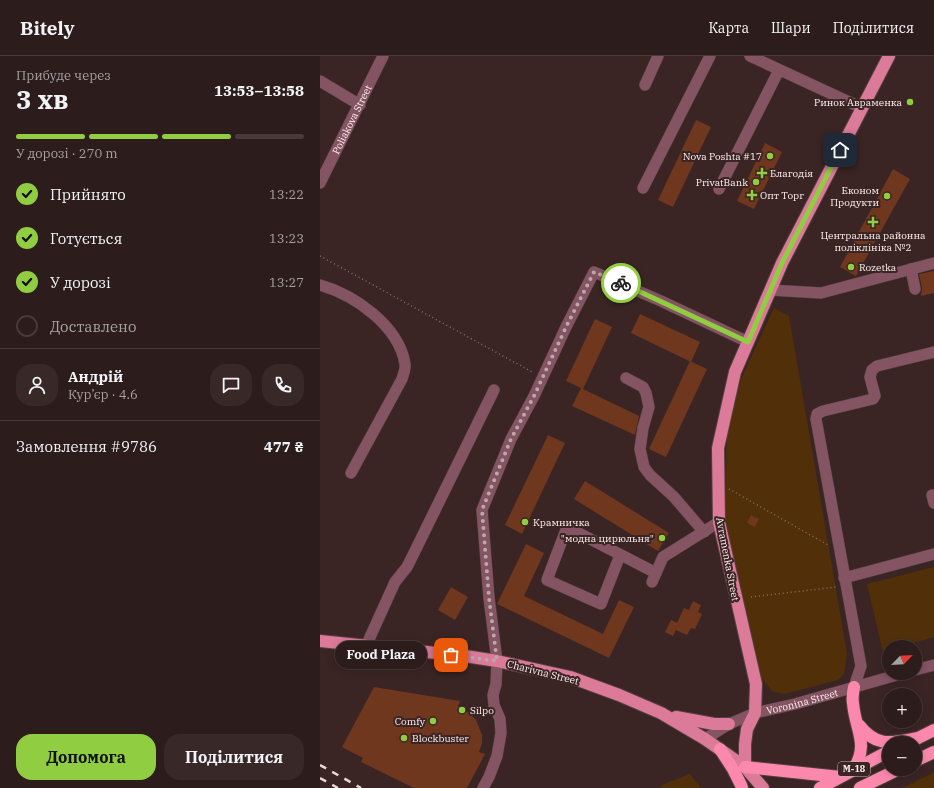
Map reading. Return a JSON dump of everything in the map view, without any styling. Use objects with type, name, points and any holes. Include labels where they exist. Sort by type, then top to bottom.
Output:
[{"type":"highway","points":[[853,770],[861,754],[862,742],[853,702],[854,687]]},
{"type":"highway","points":[[857,722],[866,735],[882,742]]},
{"type":"highway","points":[[921,736],[934,730]]},
{"type":"highway","points":[[720,749],[733,769],[742,788]]},
{"type":"highway","points":[[922,758],[934,752]]},
{"type":"highway","name":"М-18","points":[[820,788],[882,755]]},
{"type":"highway","points":[[745,767],[840,777]]},
{"type":"highway","name":"М-18","points":[[860,788],[885,776]]},
{"type":"main road","name":"Avramenka Street","points":[[755,713],[756,684],[719,522],[718,448],[735,372],[770,290],[782,263],[890,56]]},
{"type":"main road","name":"Charivna Street","points":[[320,641],[465,656],[497,661],[570,677],[661,713],[705,739],[745,767],[763,788]]},
{"type":"main road","points":[[661,713],[693,721],[729,724]]},
{"type":"main road","points":[[745,767],[745,744],[748,729],[755,713]]},
{"type":"street","name":"Poliakova Street","points":[[320,183],[383,56]]},
{"type":"street","points":[[645,85],[658,56]]},
{"type":"street","points":[[643,188],[710,56]]},
{"type":"street","points":[[750,56],[763,59],[779,70],[862,108]]},
{"type":"street","points":[[719,189],[779,70]]},
{"type":"street","points":[[320,81],[360,105]]},
{"type":"street","points":[[770,290],[821,293],[934,262]]},
{"type":"street","points":[[911,269],[915,289]]},
{"type":"street","points":[[483,788],[497,756],[501,733],[500,719],[494,705],[493,695],[496,684],[497,661],[489,598],[482,510],[511,439],[594,272],[661,301],[748,342]]},
{"type":"street","points":[[320,285],[358,302],[372,313],[390,330],[399,345],[406,366],[402,379],[351,473]]},
{"type":"street","points":[[854,687],[861,666],[816,419],[817,414],[823,411],[873,399],[875,396],[870,377],[872,370],[877,366],[934,352]]},
{"type":"street","points":[[626,378],[643,386],[649,407],[643,428],[640,449],[644,467],[650,475],[674,497],[704,532]]},
{"type":"street","points":[[366,646],[394,582],[407,567],[494,390]]},
{"type":"street","points":[[934,495],[932,495],[934,503]]},
{"type":"street","points":[[620,554],[601,604],[547,580],[567,527],[620,554],[654,578],[663,557],[719,522]]},
{"type":"street","points":[[845,582],[934,554]]},
{"type":"street","points":[[922,668],[934,664]]},
{"type":"street","name":"Voronina Street","points":[[705,739],[729,724],[755,713],[796,704],[882,679]]},
{"type":"path","points":[[320,256],[542,378]]},
{"type":"path","points":[[729,489],[840,552]]},
{"type":"path","points":[[750,597],[845,582]]},
{"type":"shaded area","points":[[774,308],[789,316],[847,654],[844,674],[838,680],[784,694],[772,691],[761,677],[725,518],[727,437],[741,379]]},
{"type":"shaded area","points":[[934,567],[934,637],[922,640],[882,640],[882,648],[867,584]]},
{"type":"shaded area","points":[[934,772],[934,788],[902,788],[931,774]]},
{"type":"shaded area","points":[[690,774],[701,788],[659,788],[664,784]]},
{"type":"building","points":[[696,120],[711,127],[673,207],[658,200]]},
{"type":"building","points":[[765,143],[782,152],[754,209],[737,201]]},
{"type":"building","points":[[893,169],[910,179],[856,276],[840,267]]},
{"type":"building","points":[[934,271],[934,293],[921,296],[922,288],[919,274]]},
{"type":"building","points":[[640,314],[700,342],[691,362],[631,333]]},
{"type":"building","points":[[595,319],[612,327],[583,389],[639,416],[635,435],[572,406],[581,388],[566,381]]},
{"type":"building","points":[[690,361],[707,369],[666,457],[649,449]]},
{"type":"building","points":[[548,435],[565,443],[522,534],[505,525]]},
{"type":"building","points":[[585,481],[669,533],[658,551],[574,499]]},
{"type":"building","points":[[751,515],[759,519],[755,527],[747,523]]},
{"type":"building","points":[[526,544],[544,553],[524,596],[603,634],[619,600],[634,607],[609,658],[497,604]]},
{"type":"building","points":[[451,587],[468,597],[455,620],[438,610]]},
{"type":"building","points":[[693,601],[701,605],[698,612],[702,614],[695,629],[691,628],[687,635],[676,630],[673,636],[665,632],[671,620],[677,623],[684,608],[689,610]]},
{"type":"building","points":[[374,687],[460,701],[458,707],[469,713],[476,720],[482,735],[482,743],[479,752],[485,754],[467,788],[414,788],[361,762],[363,758],[342,747]]},
{"type":"railway","points":[[320,765],[361,788]]},
{"type":"railway","points":[[320,778],[338,788]]},
{"type":"way so far","points":[[451,655],[497,661],[489,598],[482,510],[511,439],[534,396],[566,327],[594,272],[621,283]]},
{"type":"place","name":"Ринок Авраменка","points":[[910,102]]},
{"type":"place","name":"Nova Poshta #17","points":[[770,156]]},
{"type":"place","name":"Благодія","points":[[762,173]]},
{"type":"place","name":"PrivatBank","points":[[756,182]]},
{"type":"place","name":"Опт Торг","points":[[752,195]]},
{"type":"place","name":"Економ Продукти","points":[[887,196]]},
{"type":"place","name":"Центральна районна поліклініка №2","points":[[873,222]]},
{"type":"place","name":"Rozetka","points":[[851,267]]},
{"type":"place","name":"Крамничка","points":[[525,522]]},
{"type":"place","name":"\"модна цирюльня\"","points":[[662,538]]},
{"type":"place","name":"Food Plaza","points":[[451,655]]},
{"type":"place","name":"Silpo","points":[[462,710]]},
{"type":"place","name":"Comfy","points":[[433,721]]},
{"type":"place","name":"Blockbuster","points":[[404,738]]},
{"type":"route","points":[[621,283],[748,342],[782,263],[840,150]]}]
